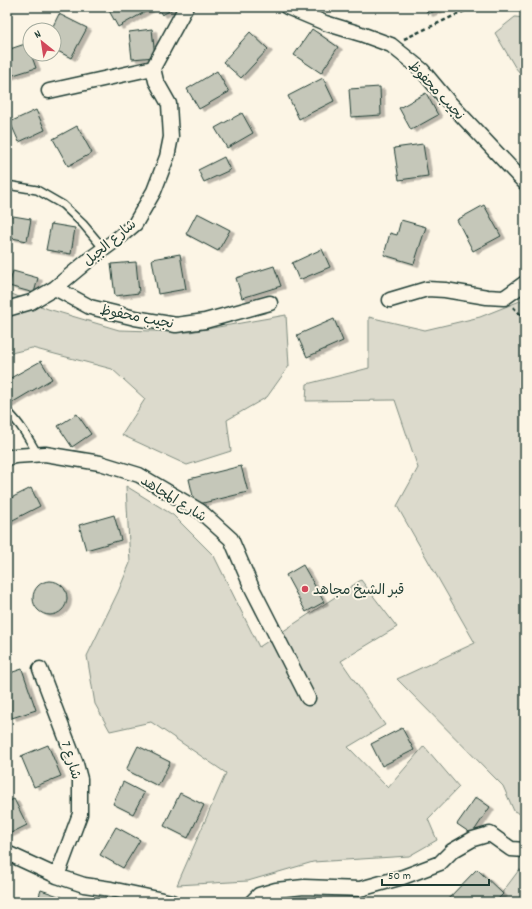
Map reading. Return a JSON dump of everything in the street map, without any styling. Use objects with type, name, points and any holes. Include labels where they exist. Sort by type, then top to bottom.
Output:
[{"type":"street","points":[[49,91],[153,68],[186,7]]},
{"type":"street","name":"نجيب محفوظ","points":[[287,7],[325,23],[391,45],[422,70],[447,100],[525,183]]},
{"type":"street","name":"شارع الجبل","points":[[7,309],[30,302],[55,288],[90,258],[116,240],[134,224],[154,191],[167,157],[171,137],[169,104],[156,81],[153,68]]},
{"type":"street","points":[[390,300],[427,289],[504,298],[525,282]]},
{"type":"street","name":"نجيب محفوظ","points":[[55,288],[90,307],[135,318],[176,325],[205,321],[270,303]]},
{"type":"street","name":"شارع المجاهد","points":[[7,458],[45,454],[100,463],[139,475],[200,511],[231,539],[252,588],[308,698]]},
{"type":"street","name":"شارع 7","points":[[40,669],[76,764],[80,779],[80,814],[58,876]]},
{"type":"street","points":[[252,902],[259,895],[276,890],[304,887],[360,889],[403,877],[440,863],[452,851],[473,839],[490,834],[511,849],[525,850]]},
{"type":"street","points":[[7,853],[58,876],[84,885],[172,902]]},
{"type":"lane","points":[[7,185],[37,190],[62,205],[83,224],[104,249]]},
{"type":"lane","points":[[7,411],[28,436],[38,454]]},
{"type":"path","points":[[391,45],[473,7]]},
{"type":"shaded area","points":[[515,17],[525,18],[525,79],[515,67],[495,33]]},
{"type":"shaded area","points":[[7,292],[48,309],[119,330],[190,332],[286,315],[289,366],[267,397],[227,420],[231,451],[187,465],[122,435],[145,399],[112,369],[32,348],[7,354]]},
{"type":"shaded area","points":[[525,299],[525,816],[514,811],[503,786],[397,679],[475,643],[397,506],[418,468],[395,400],[306,401],[307,384],[369,368],[369,317],[425,330],[480,317]]},
{"type":"shaded area","points":[[126,486],[173,515],[214,556],[259,647],[361,580],[397,627],[341,661],[385,725],[348,747],[388,788],[424,746],[459,787],[428,819],[437,840],[409,856],[313,862],[248,881],[177,885],[226,773],[151,722],[110,731],[95,704],[87,656],[118,592],[130,563]]},
{"type":"shaded area","points":[[519,870],[525,871],[525,902],[495,902]]},
{"type":"building","points":[[107,7],[149,7],[150,9],[118,27]]},
{"type":"building","points":[[157,7],[177,7],[162,15]]},
{"type":"building","points":[[312,7],[327,7],[314,13]]},
{"type":"building","points":[[425,7],[445,7],[428,14]]},
{"type":"building","points":[[59,14],[87,28],[71,58],[62,53],[62,22],[55,22]]},
{"type":"building","points":[[152,29],[155,57],[132,59],[129,32]]},
{"type":"building","points":[[312,29],[338,47],[321,73],[294,55]]},
{"type":"building","points":[[250,32],[268,49],[241,78],[223,62]]},
{"type":"building","points":[[22,45],[22,62],[34,62],[36,68],[7,77],[7,50]]},
{"type":"building","points":[[217,71],[229,92],[199,109],[187,89]]},
{"type":"building","points":[[323,78],[334,101],[299,119],[288,96]]},
{"type":"building","points":[[380,87],[381,115],[351,117],[349,89]]},
{"type":"building","points":[[426,93],[438,115],[411,130],[399,108]]},
{"type":"building","points":[[36,110],[45,130],[19,142],[10,122]]},
{"type":"building","points":[[242,113],[253,133],[227,148],[215,128]]},
{"type":"building","points":[[77,126],[92,153],[68,166],[53,139]]},
{"type":"building","points":[[423,144],[428,176],[399,180],[394,148]]},
{"type":"building","points":[[224,157],[230,170],[204,182],[198,170]]},
{"type":"building","points":[[484,205],[501,236],[473,251],[457,220]]},
{"type":"building","points":[[197,213],[230,230],[218,251],[186,234]]},
{"type":"building","points":[[7,215],[31,219],[27,241],[7,237]]},
{"type":"building","points":[[401,220],[426,227],[414,264],[384,255],[390,233],[397,235]]},
{"type":"building","points":[[51,224],[75,228],[71,254],[46,250]]},
{"type":"building","points":[[322,249],[330,267],[299,280],[292,263]]},
{"type":"building","points":[[180,254],[186,289],[158,294],[152,259]]},
{"type":"building","points":[[136,262],[139,293],[115,296],[111,264]]},
{"type":"building","points":[[274,266],[281,286],[242,298],[236,278]]},
{"type":"building","points":[[13,271],[38,278],[34,293],[9,286]]},
{"type":"building","points":[[334,319],[343,341],[307,357],[297,335]]},
{"type":"building","points":[[41,361],[52,379],[8,405],[7,380]]},
{"type":"building","points":[[77,414],[91,434],[72,447],[58,426]]},
{"type":"building","points":[[241,466],[248,492],[195,505],[189,479]]},
{"type":"building","points":[[31,488],[40,506],[7,523],[7,500]]},
{"type":"building","points":[[114,515],[121,540],[86,550],[79,525]]},
{"type":"building","name":"قبر الشيخ مجاهد","points":[[303,565],[324,602],[306,612],[286,575]]},
{"type":"building","points":[[47,581],[53,581],[57,582],[64,588],[67,598],[66,605],[60,612],[53,615],[47,615],[43,614],[36,608],[33,601],[33,595],[34,591],[40,584]]},
{"type":"building","points":[[22,669],[36,710],[12,718],[7,704],[7,674]]},
{"type":"building","points":[[402,728],[414,750],[382,766],[371,744]]},
{"type":"building","points":[[48,745],[61,776],[34,787],[21,756]]},
{"type":"building","points":[[138,746],[170,762],[158,786],[126,770]]},
{"type":"building","points":[[123,782],[144,793],[133,814],[113,804]]},
{"type":"building","points":[[180,793],[204,805],[188,838],[164,826]]},
{"type":"building","points":[[476,797],[490,807],[472,834],[457,824]]},
{"type":"building","points":[[14,799],[27,825],[7,835],[7,802]]},
{"type":"building","points":[[116,827],[140,840],[123,868],[100,855]]},
{"type":"building","points":[[477,869],[503,894],[495,902],[445,902]]},
{"type":"building","points":[[41,890],[73,901],[73,902],[37,902]]},
{"type":"place","name":"قبر الشيخ مجاهد","points":[[305,589]]}]
